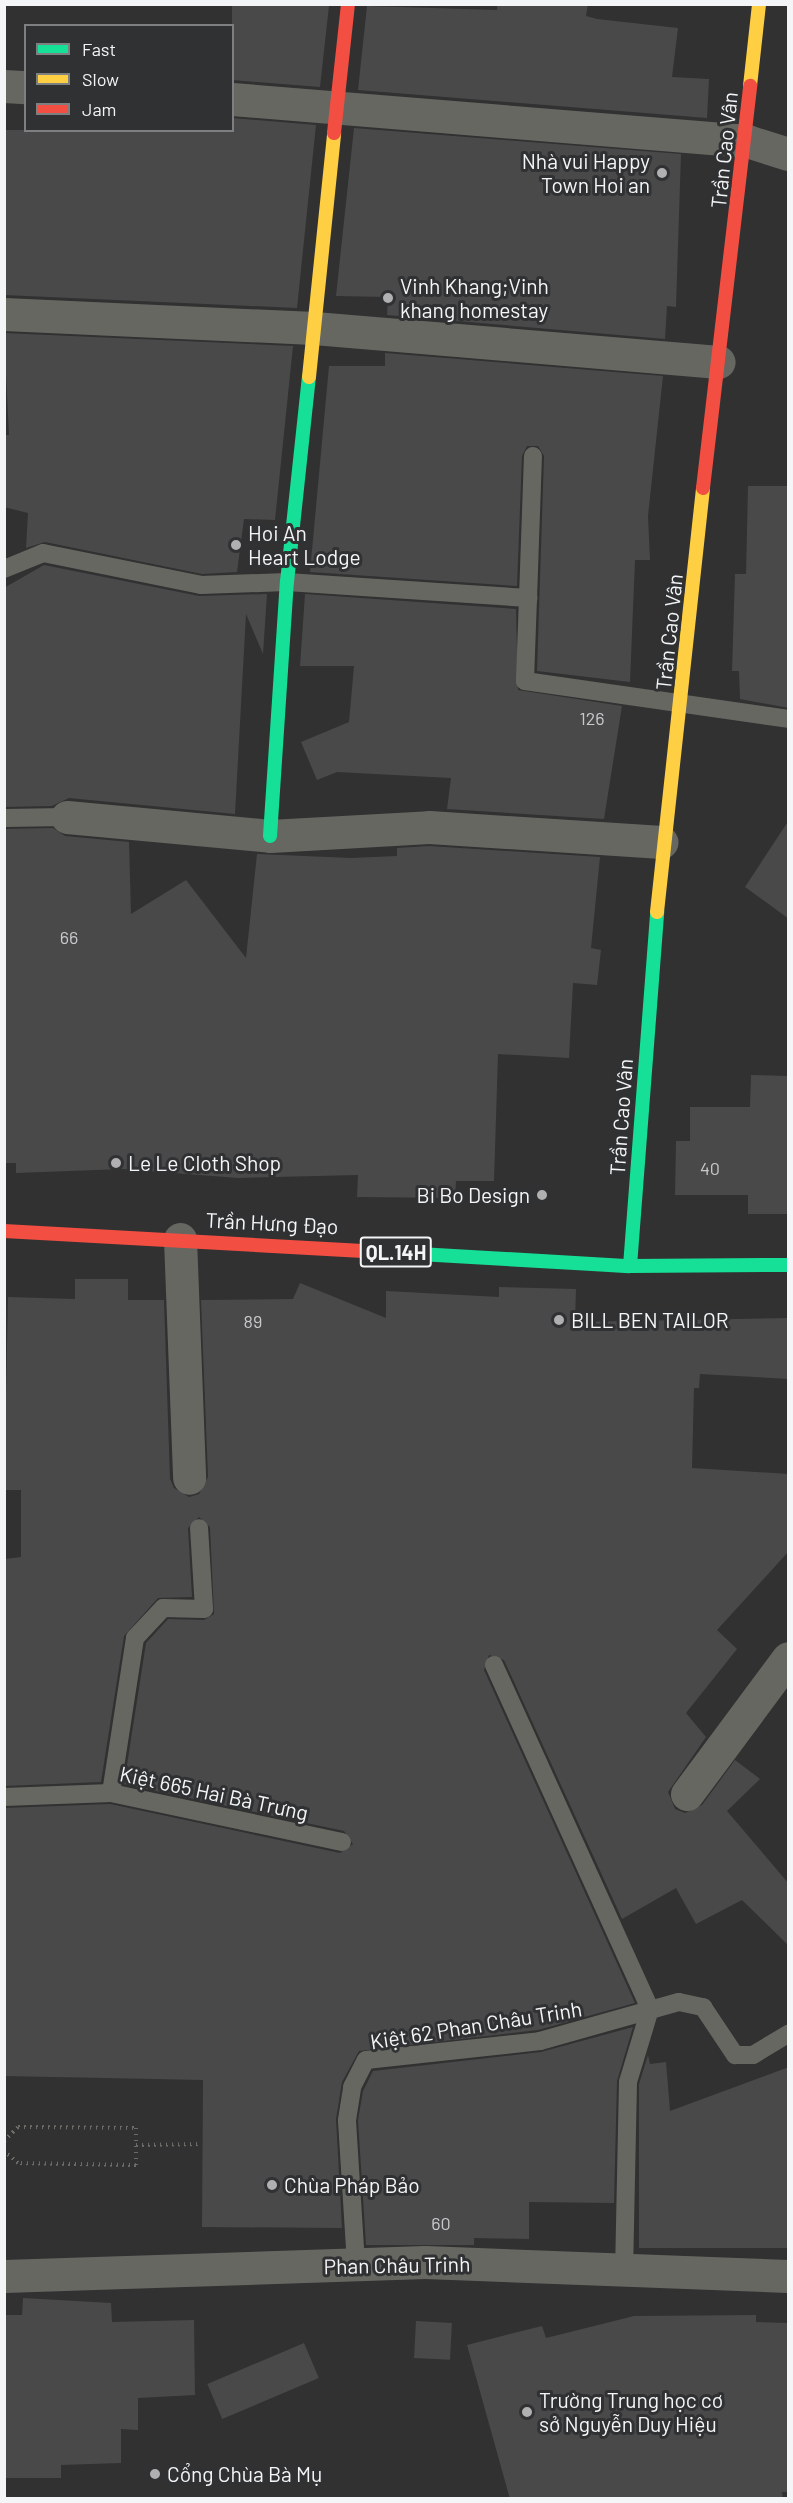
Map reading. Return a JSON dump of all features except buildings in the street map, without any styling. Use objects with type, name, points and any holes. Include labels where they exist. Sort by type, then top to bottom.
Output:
[{"type":"street","points":[[270,836],[287,582],[315,328],[334,105],[348,4]]},
{"type":"street","name":"Trần Cao Vân","points":[[630,1266],[662,842],[682,700],[719,362],[747,141],[759,4]]},
{"type":"street","points":[[4,86],[24,87]]},
{"type":"street","points":[[234,99],[334,105],[747,141],[789,154]]},
{"type":"street","points":[[4,314],[315,328],[719,362]]},
{"type":"street","points":[[67,818],[270,836],[429,827],[662,842]]},
{"type":"street","name":"Trần Hưng Đạo","points":[[4,1231],[180,1239],[630,1266],[789,1265]]},
{"type":"street","points":[[180,1239],[189,1478]]},
{"type":"street","points":[[687,1794],[789,1658]]},
{"type":"street","name":"Phan Châu Trinh","points":[[4,2276],[356,2264],[624,2269],[789,2276]]},
{"type":"lane","points":[[533,456],[525,681],[682,700],[789,719]]},
{"type":"lane","points":[[4,569],[43,553],[201,585],[287,582],[528,598]]},
{"type":"lane","points":[[4,818],[67,818]]},
{"type":"lane","points":[[111,1792],[135,1638],[163,1608],[204,1609],[200,1528]]},
{"type":"lane","points":[[494,1665],[650,2009],[628,2082],[624,2269]]},
{"type":"lane","name":"Kiệt 665 Hai Bà Trưng","points":[[4,1797],[111,1792],[342,1842]]},
{"type":"lane","points":[[650,2009],[680,2002],[703,2007],[738,2056],[753,2055],[789,2034]]},
{"type":"lane","name":"Kiệt 62 Phan Châu Trinh","points":[[356,2264],[347,2120],[352,2087],[366,2060],[540,2041],[586,2032],[650,2009]]},
{"type":"path","points":[[4,2141],[18,2127],[136,2128],[136,2165],[18,2163],[4,2151]]},
{"type":"path","points":[[136,2145],[202,2144]]},
{"type":"traffic: fast","points":[[270,836],[287,582],[309,377]]},
{"type":"traffic: fast","points":[[630,1266],[657,912]]},
{"type":"traffic: fast","points":[[367,1251],[630,1266],[788,1265]]},
{"type":"traffic: slow","points":[[750,86],[759,4]]},
{"type":"traffic: slow","points":[[309,377],[334,133]]},
{"type":"traffic: slow","points":[[657,912],[703,488]]},
{"type":"traffic: jam","points":[[334,133],[348,4]]},
{"type":"traffic: jam","points":[[703,488],[750,86]]},
{"type":"traffic: jam","points":[[4,1231],[367,1251]]},
{"type":"place","name":"Nhà vui Happy Town Hoi an","points":[[662,173]]},
{"type":"place","name":"Vinh Khang;Vinh khang homestay","points":[[388,298]]},
{"type":"place","name":"Hoi An Heart Lodge","points":[[236,545]]},
{"type":"place","name":"Le Le Cloth Shop","points":[[116,1163]]},
{"type":"place","name":"Bi Bo Design","points":[[542,1195]]},
{"type":"place","name":"BILL BEN TAILOR","points":[[559,1320]]},
{"type":"place","name":"Chùa Pháp Bảo","points":[[272,2185]]},
{"type":"place","name":"Trường Trung học cơ sở Nguyễn Duy Hiệu","points":[[527,2412]]},
{"type":"place","name":"Cổng Chùa Bà Mụ","points":[[155,2474]]}]
